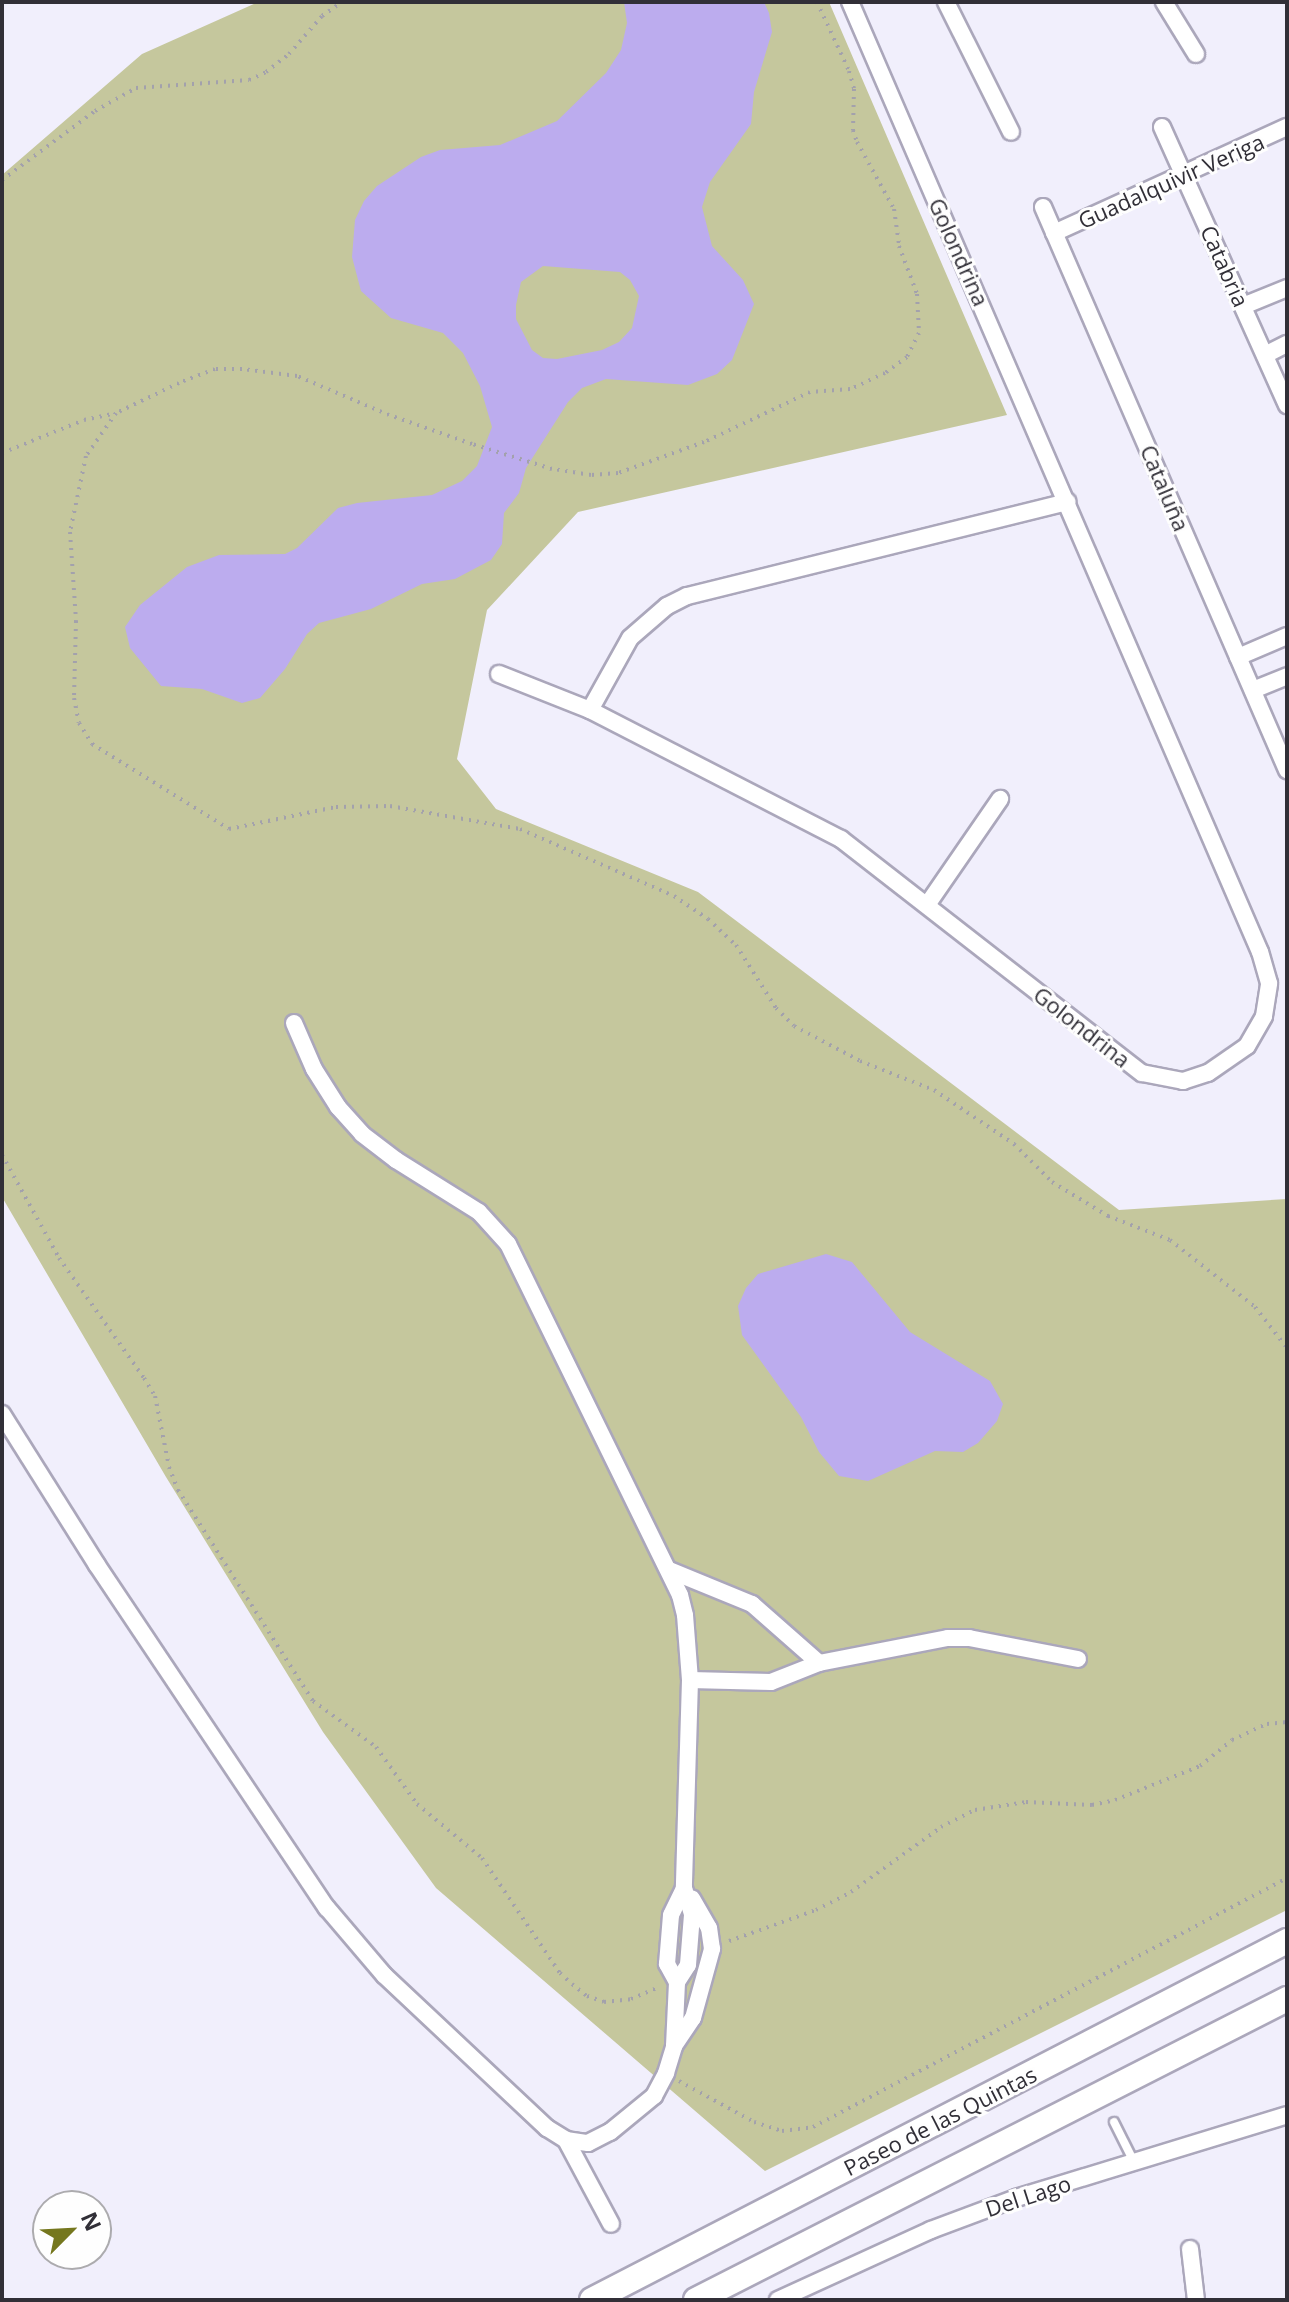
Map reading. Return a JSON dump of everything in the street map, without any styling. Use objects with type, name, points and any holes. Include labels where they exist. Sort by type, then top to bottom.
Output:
[{"type":"main road","name":"Paseo de las Quintas","points":[[592,2300],[1287,1941]]},
{"type":"main road","points":[[696,2300],[1287,1999]]},
{"type":"street","name":"Golondrina","points":[[499,674],[590,710],[841,839],[1142,1073],[1183,1081],[1208,1073],[1247,1046],[1264,1016],[1269,983],[1260,952],[850,2]]},
{"type":"street","points":[[946,2],[1011,132]]},
{"type":"street","points":[[1164,2],[1196,54]]},
{"type":"street","name":"Catabria","points":[[1162,127],[1287,405]]},
{"type":"street","name":"Guadalquivir Veriga","points":[[1054,233],[1287,127]]},
{"type":"street","name":"Cataluña","points":[[1043,207],[1287,770]]},
{"type":"street","points":[[1243,306],[1287,288]]},
{"type":"street","points":[[1265,355],[1287,344]]},
{"type":"street","points":[[590,710],[630,638],[667,606],[687,596],[1068,502]]},
{"type":"street","points":[[1238,657],[1287,636]]},
{"type":"street","points":[[1253,690],[1287,676]]},
{"type":"street","points":[[927,905],[1000,799]]},
{"type":"street","points":[[2,1414],[97,1565],[327,1908],[384,1975],[547,2128],[566,2140],[588,2143],[610,2132],[654,2096],[666,2073],[674,2046],[677,1982],[667,1964],[671,1915],[684,1888],[690,1680],[685,1615],[669,1570],[508,1244],[479,1212],[396,1160],[362,1134],[338,1107],[314,1069],[294,1023]]},
{"type":"street","points":[[669,1570],[752,1604],[819,1663]]},
{"type":"street","points":[[690,1680],[771,1682],[819,1663],[925,1641],[969,1638],[1078,1659]]},
{"type":"street","points":[[674,2046],[693,2018],[712,1949],[709,1928],[684,1888]]},
{"type":"street","name":"Del Lago","points":[[778,2300],[931,2230],[1016,2198],[1135,2164],[1228,2130],[1287,2115]]},
{"type":"street","points":[[566,2140],[611,2224]]},
{"type":"street","points":[[1190,2249],[1196,2300]]},
{"type":"lane","points":[[1114,2122],[1135,2164]]},
{"type":"path","points":[[2,180],[95,111],[136,88],[249,80],[266,72],[289,54],[322,16],[342,2]]},
{"type":"path","points":[[2,453],[84,420],[116,413],[215,369],[242,369],[297,376],[389,415],[552,469],[591,475],[618,473],[704,442],[810,392],[850,389],[885,373],[907,357],[919,333],[917,294],[899,246],[894,209],[853,130],[854,89],[849,71],[817,2]]},
{"type":"path","points":[[116,413],[86,456],[70,532],[76,621],[74,698],[79,723],[92,744],[229,829],[336,807],[390,806],[520,829],[674,896],[708,919],[736,945],[776,1008],[794,1026],[860,1061],[934,1090],[1014,1144],[1052,1182],[1108,1216],[1170,1240],[1255,1307],[1287,1348]]},
{"type":"path","points":[[2,1155],[59,1258],[155,1396],[169,1467],[178,1490],[313,1701],[376,1747],[417,1804],[482,1858],[560,1973],[579,1990],[604,2002],[617,2001],[677,1982]]},
{"type":"path","points":[[712,1949],[747,1932],[816,1910],[851,1892],[941,1827],[975,1810],[1026,1802],[1092,1805],[1115,1800],[1200,1766],[1232,1740],[1267,1724],[1287,1722]]},
{"type":"path","points":[[666,2073],[754,2122],[782,2131],[813,2127],[1287,1878]]},
{"type":"green space","points":[[258,2],[829,2],[1007,415],[578,512],[487,610],[457,759],[496,809],[698,892],[1119,1210],[1287,1199],[1287,1910],[765,2171],[436,1888],[323,1732],[166,1477],[2,1197],[2,175],[142,54]]},
{"type":"shaded area","points":[[624,2],[764,2],[769,13],[772,32],[754,92],[751,124],[710,182],[702,207],[712,246],[743,280],[754,304],[732,360],[717,374],[688,385],[606,379],[582,388],[568,402],[526,468],[519,493],[504,513],[502,544],[491,560],[455,579],[422,584],[371,609],[319,623],[307,634],[285,669],[260,698],[242,703],[202,689],[161,686],[130,648],[125,627],[140,605],[187,567],[219,555],[285,554],[297,548],[338,508],[432,495],[462,481],[477,466],[492,427],[480,386],[463,353],[443,333],[391,318],[361,291],[352,257],[355,220],[364,201],[377,186],[421,157],[440,150],[500,145],[557,121],[606,73],[621,50],[627,23]],"holes":[[[543,266],[620,272],[630,280],[639,296],[632,328],[619,342],[602,350],[557,359],[543,358],[532,350],[516,319],[521,282]]]},
{"type":"shaded area","points":[[826,1254],[852,1262],[910,1332],[990,1381],[1003,1404],[997,1421],[978,1443],[963,1452],[935,1451],[868,1481],[839,1476],[819,1452],[801,1417],[742,1335],[738,1306],[746,1288],[758,1274]]}]
